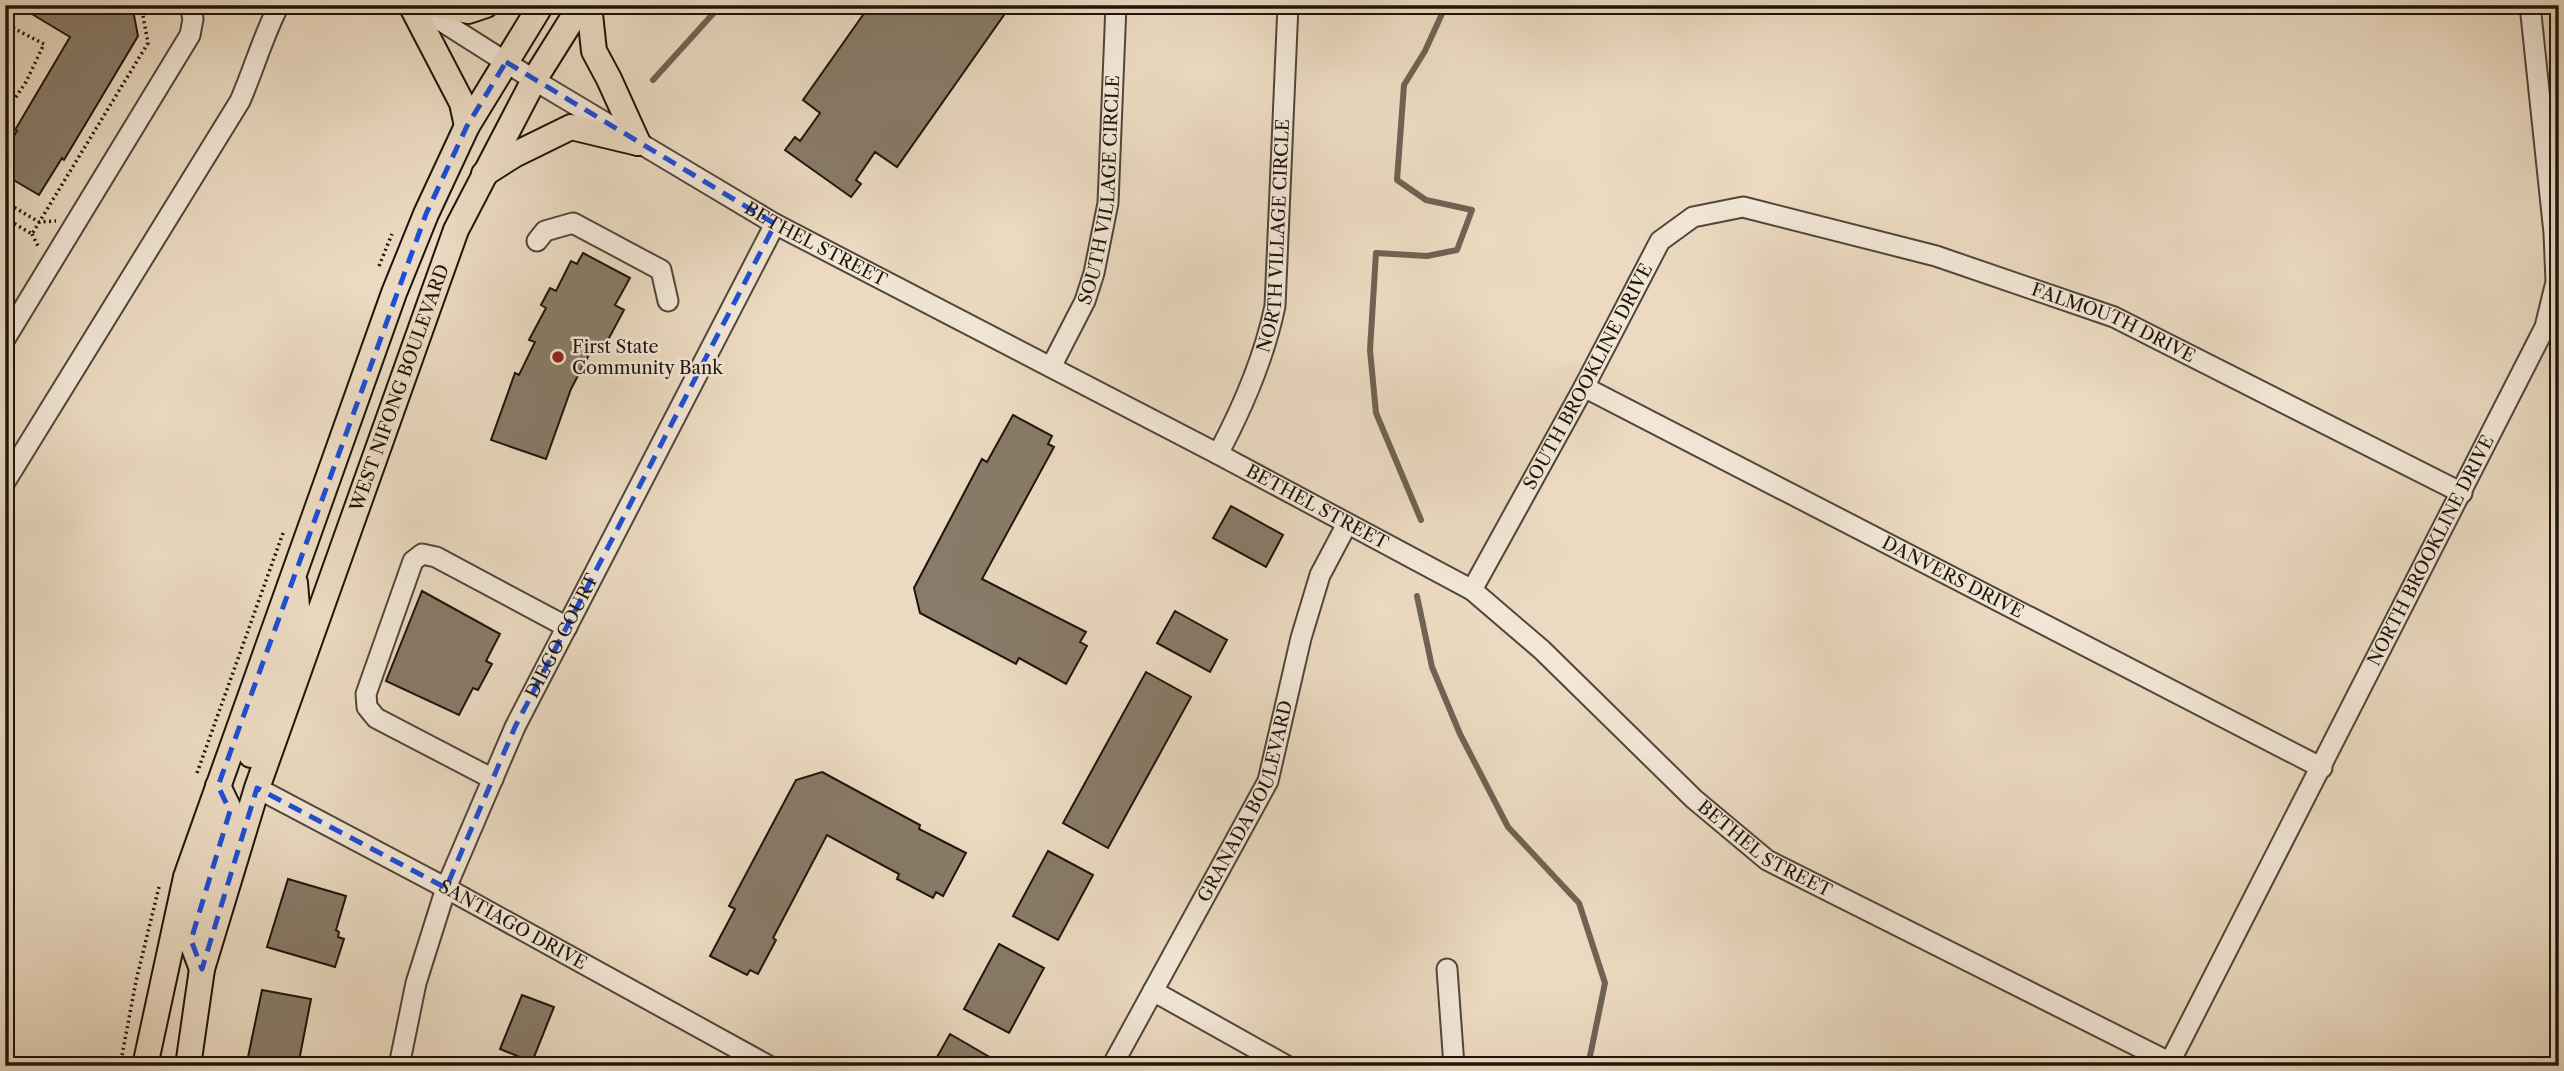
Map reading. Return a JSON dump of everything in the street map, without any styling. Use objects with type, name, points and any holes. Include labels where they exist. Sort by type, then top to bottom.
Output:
[{"type":"main road","points":[[414,5],[462,103],[467,126]]},
{"type":"main road","points":[[435,5],[468,11],[486,5]]},
{"type":"main road","name":"WEST NIFONG BOULEVARD","points":[[145,1066],[186,877],[394,293],[426,214],[467,126],[541,5]]},
{"type":"main road","name":"WEST NIFONG BOULEVARD","points":[[188,1066],[202,969],[257,788],[456,230],[534,80],[581,5]]},
{"type":"main road","points":[[589,5],[594,51],[610,79],[638,143]]},
{"type":"main road","points":[[484,174],[514,155],[571,127],[638,143]]},
{"type":"main road","points":[[257,788],[247,766],[298,619],[294,574]]},
{"type":"main road","points":[[202,969],[191,940],[230,811],[218,786]]},
{"type":"street","points":[[5,339],[190,34],[193,19],[190,5]]},
{"type":"street","points":[[5,482],[240,101],[266,30],[279,5]]},
{"type":"street","name":"BETHEL STREET","points":[[414,5],[775,224],[1218,454],[1472,590],[1542,650],[1694,799],[1768,860],[2173,1064]]},
{"type":"street","name":"SOUTH VILLAGE CIRCLE","points":[[1051,367],[1085,301],[1108,203],[1116,5]]},
{"type":"street","name":"NORTH VILLAGE CIRCLE","points":[[1218,454],[1258,370],[1275,306],[1288,5]]},
{"type":"street","name":"NORTH BROOKLINE DRIVE","points":[[2173,1064],[2545,327],[2556,282],[2557,233],[2530,5]]},
{"type":"street","name":"SOUTH BROOKLINE DRIVE","points":[[1472,590],[1584,387],[1660,241],[1693,217],[1743,207]]},
{"type":"street","name":"FALMOUTH DRIVE","points":[[1743,207],[1936,256],[2115,317],[2462,494]]},
{"type":"street","points":[[537,241],[545,232],[573,223],[661,270],[668,301]]},
{"type":"street","name":"DIEGO COURT","points":[[400,1066],[416,983],[446,888],[515,727],[775,224]]},
{"type":"street","name":"DANVERS DRIVE","points":[[1584,387],[2322,768]]},
{"type":"street","name":"GRANADA BOULEVARD","points":[[1112,1066],[1268,781],[1301,638],[1320,575],[1347,524]]},
{"type":"street","points":[[493,779],[376,718],[367,708],[366,694],[413,561],[422,554],[436,556],[567,627]]},
{"type":"street","name":"SANTIAGO DRIVE","points":[[257,788],[446,888],[769,1066]]},
{"type":"street","points":[[1447,970],[1454,1066]]},
{"type":"street","points":[[1153,991],[1287,1066]]},
{"type":"path","points":[[5,218],[32,234],[148,43],[141,5]]},
{"type":"path","points":[[5,20],[15,29],[44,44],[26,82],[5,113]]},
{"type":"path","points":[[5,105],[11,106]]},
{"type":"path","points":[[5,202],[39,222]]},
{"type":"highlighted area","points":[[506,62],[775,224],[515,727],[446,888],[257,788],[202,969],[191,940],[230,811],[218,786],[426,214],[467,126]]},
{"type":"building","points":[[17,5],[132,5],[138,36],[64,160],[62,158],[39,195],[5,175],[5,151],[70,37]]},
{"type":"building","points":[[870,5],[1011,5],[897,167],[875,152],[856,180],[861,184],[851,197],[785,150],[795,137],[800,141],[820,113],[803,100]]},
{"type":"building","name":"First State Community Bank","points":[[583,253],[630,278],[615,305],[624,310],[601,353],[592,349],[571,389],[546,459],[491,440],[515,373],[519,375],[535,342],[529,340],[546,308],[541,305],[550,288],[556,291],[571,261],[577,264]]},
{"type":"building","points":[[1013,415],[1052,436],[1048,444],[1054,447],[982,579],[1086,632],[1080,642],[1087,646],[1066,684],[1019,658],[1016,664],[920,613],[914,588],[982,459],[987,462]]},
{"type":"building","points":[[1231,506],[1283,535],[1266,567],[1213,538]]},
{"type":"building","points":[[422,591],[500,634],[486,661],[492,664],[478,690],[473,688],[459,715],[386,681]]},
{"type":"building","points":[[1175,611],[1227,640],[1210,672],[1157,643]]},
{"type":"building","points":[[1146,672],[1191,697],[1108,848],[1063,823]]},
{"type":"building","points":[[822,772],[920,825],[919,829],[966,853],[943,896],[936,892],[933,898],[897,879],[899,874],[827,835],[773,938],[776,940],[758,974],[750,970],[747,975],[710,956],[735,909],[729,906],[796,780]]},
{"type":"building","points":[[1048,851],[1093,875],[1058,940],[1013,916]]},
{"type":"building","points":[[288,879],[346,896],[336,930],[339,932],[338,937],[344,939],[335,967],[267,947]]},
{"type":"building","points":[[999,944],[1044,968],[1009,1033],[964,1009]]},
{"type":"building","points":[[262,990],[311,999],[298,1066],[265,1066],[247,1062]]},
{"type":"building","points":[[522,995],[554,1007],[532,1062],[500,1049]]},
{"type":"building","points":[[950,1034],[1005,1066],[932,1066]]},
{"type":"waterway","points":[[653,80],[721,5]]},
{"type":"waterway","points":[[1421,520],[1376,413],[1370,350],[1376,253],[1427,256],[1457,250],[1472,210],[1426,200],[1397,180],[1404,85],[1425,51],[1446,5]]},
{"type":"waterway","points":[[1417,596],[1432,667],[1460,734],[1508,827],[1579,903],[1605,983],[1588,1066]]},
{"type":"place","name":"First State Community Bank","points":[[558,357]]}]
